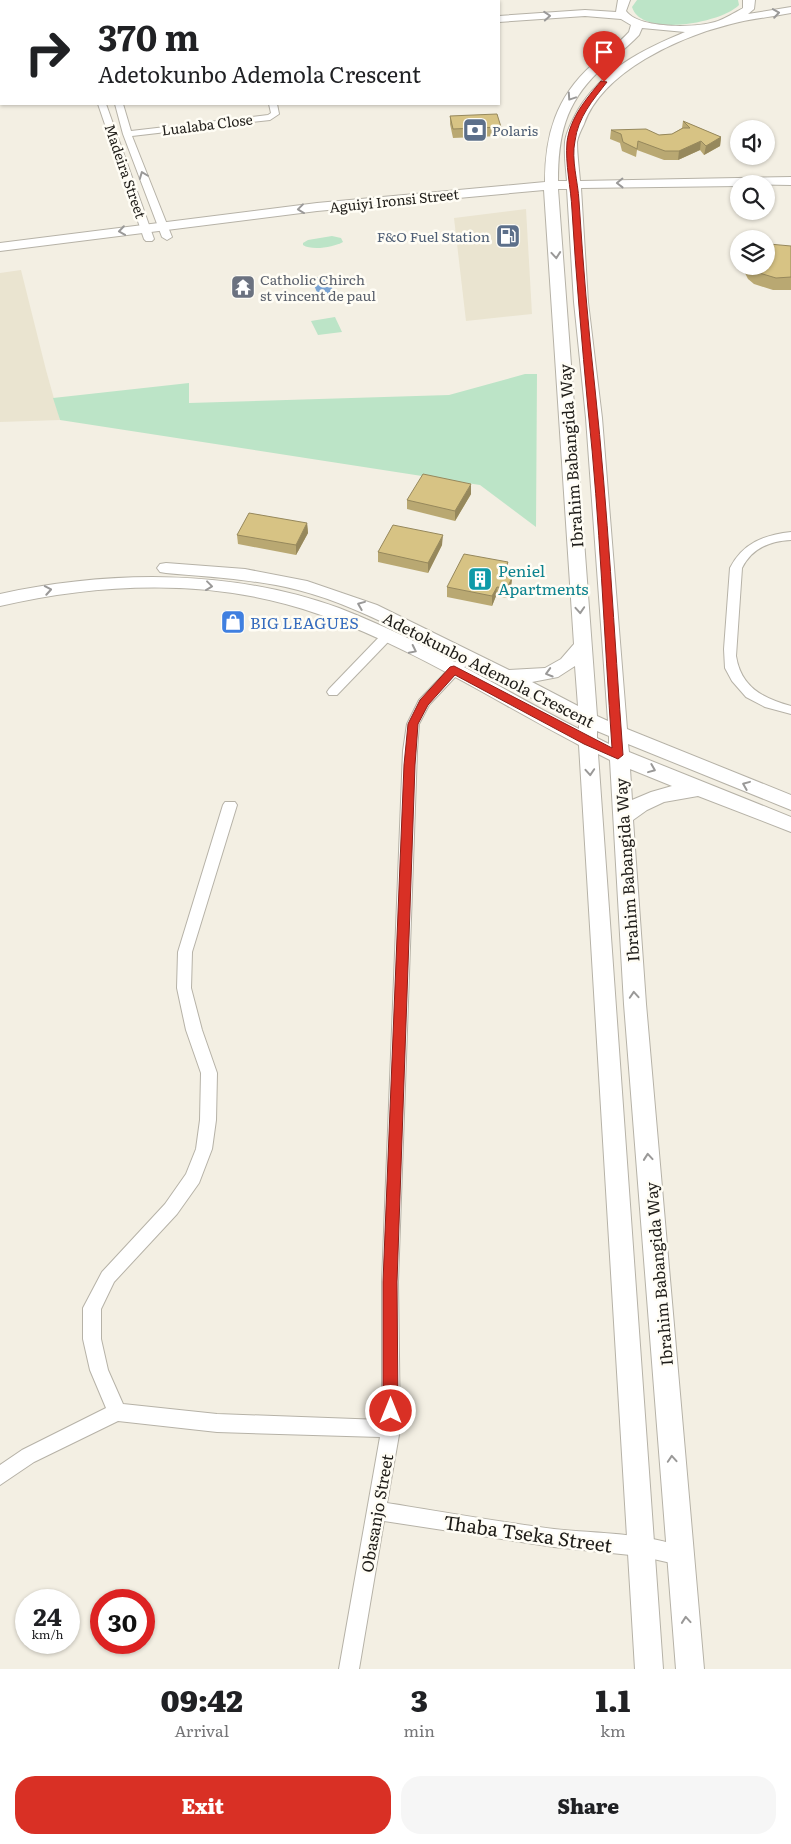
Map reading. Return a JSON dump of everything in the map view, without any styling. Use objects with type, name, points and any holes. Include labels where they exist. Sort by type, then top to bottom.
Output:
[{"type":"main road","points":[[624,0],[620,6],[630,20]]},
{"type":"main road","points":[[719,24],[748,9],[749,0]]},
{"type":"main road","points":[[500,10],[569,2]]},
{"type":"main road","points":[[500,19],[584,13],[630,20],[663,29],[681,29],[719,24],[791,10]]},
{"type":"main road","name":"Ibrahim Babangida Way","points":[[630,20],[635,32],[580,84],[561,113],[552,146],[551,191],[588,720],[649,1669]]},
{"type":"main road","name":"Ibrahim Babangida Way","points":[[690,1669],[635,1004],[618,733],[594,418],[581,302],[571,141],[580,114],[595,91],[614,74],[636,59],[719,24]]},
{"type":"main road","name":"Aguiyi Ironsi Street","points":[[0,247],[382,211],[551,191],[791,181]]},
{"type":"main road","name":"Aguiyi Ironsi Street","points":[[575,190],[730,192]]},
{"type":"main road","points":[[775,191],[791,191]]},
{"type":"main road","name":"Aguiyi Ironsi Street","points":[[0,258],[147,234]]},
{"type":"main road","name":"Adetokunbo Ademola Crescent","points":[[0,586],[63,574],[132,568],[205,570],[245,574],[301,586],[342,598],[371,610],[468,656],[588,720],[791,803]]},
{"type":"main road","name":"Adetokunbo Ademola Crescent","points":[[0,600],[90,584],[142,581],[179,582],[270,595],[299,602],[332,612],[386,637],[454,670],[588,742],[791,825]]},
{"type":"main road","points":[[505,676],[548,674],[571,662],[583,645]]},
{"type":"main road","points":[[622,819],[635,807],[654,796],[701,789]]},
{"type":"street","name":"Madeira Street","points":[[102,105],[147,234]]},
{"type":"street","points":[[119,105],[128,134],[165,232]]},
{"type":"street","name":"Lualaba Close","points":[[128,134],[270,117],[275,114],[274,105]]},
{"type":"street","points":[[791,536],[778,537],[762,542],[740,558],[736,568],[730,658],[734,674],[742,687],[753,696],[772,706],[791,710]]},
{"type":"street","points":[[334,692],[386,637]]},
{"type":"street","name":"Obasanjo Street","points":[[349,1669],[391,1429],[390,1282],[410,751],[413,724],[424,703],[468,656]]},
{"type":"street","points":[[117,1412],[99,1370],[92,1339],[92,1308],[108,1277],[171,1209],[193,1178],[204,1149],[208,1120],[209,1073],[194,1030],[184,988],[184,952],[230,805]]},
{"type":"street","points":[[0,1476],[28,1456],[117,1412],[218,1423],[391,1429]]},
{"type":"street","name":"Thaba Tseka Street","points":[[376,1511],[554,1538],[640,1547],[680,1556]]},
{"type":"shaded area","points":[[526,209],[532,314],[466,321],[454,218]]},
{"type":"shaded area","points":[[21,270],[60,420],[0,422],[0,273]]},
{"type":"green space","points":[[637,0],[738,0],[739,5],[730,12],[700,22],[665,25],[638,17],[632,7]]},
{"type":"green space","points":[[332,236],[341,238],[343,242],[323,248],[312,248],[303,245],[308,240]]},
{"type":"green space","points":[[335,317],[342,332],[318,335],[311,321]]},
{"type":"green space","points":[[525,374],[537,374],[536,527],[480,485],[60,420],[53,398],[189,383],[189,403],[449,395]]},
{"type":"water","points":[[327,276],[335,295],[319,297],[311,278]]},
{"type":"building","points":[[497,114],[501,127],[453,129],[450,116]]},
{"type":"building","points":[[683,121],[721,137],[706,146],[701,141],[679,151],[665,151],[638,141],[637,149],[623,142],[621,134],[611,130],[646,129],[659,135],[672,134],[683,128],[690,128]]},
{"type":"building","points":[[775,245],[791,246],[791,277],[776,278],[766,275],[775,275]]},
{"type":"building","points":[[423,474],[471,484],[455,511],[407,500]]},
{"type":"building","points":[[249,513],[307,523],[296,545],[237,535]]},
{"type":"building","points":[[393,525],[443,535],[428,563],[378,552]]},
{"type":"building","name":"Peniel Apartments","points":[[464,554],[508,562],[502,576],[512,578],[507,588],[497,587],[492,596],[447,587]]},
{"type":"place","name":"Polaris","points":[[475,130]]},
{"type":"place","name":"F&O Fuel Station","points":[[508,236]]},
{"type":"place","name":"Catholic Chirch st vincent de paul","points":[[243,287]]},
{"type":"place","name":"Peniel Apartments","points":[[480,579]]},
{"type":"place","name":"BIG LEAGUES","points":[[233,622]]},
{"type":"route","points":[[391,1411],[390,1282],[410,751],[413,724],[424,703],[454,670],[588,742],[618,755],[618,733],[594,418],[581,302],[571,161],[571,141],[580,114],[585,104],[604,82]]}]
